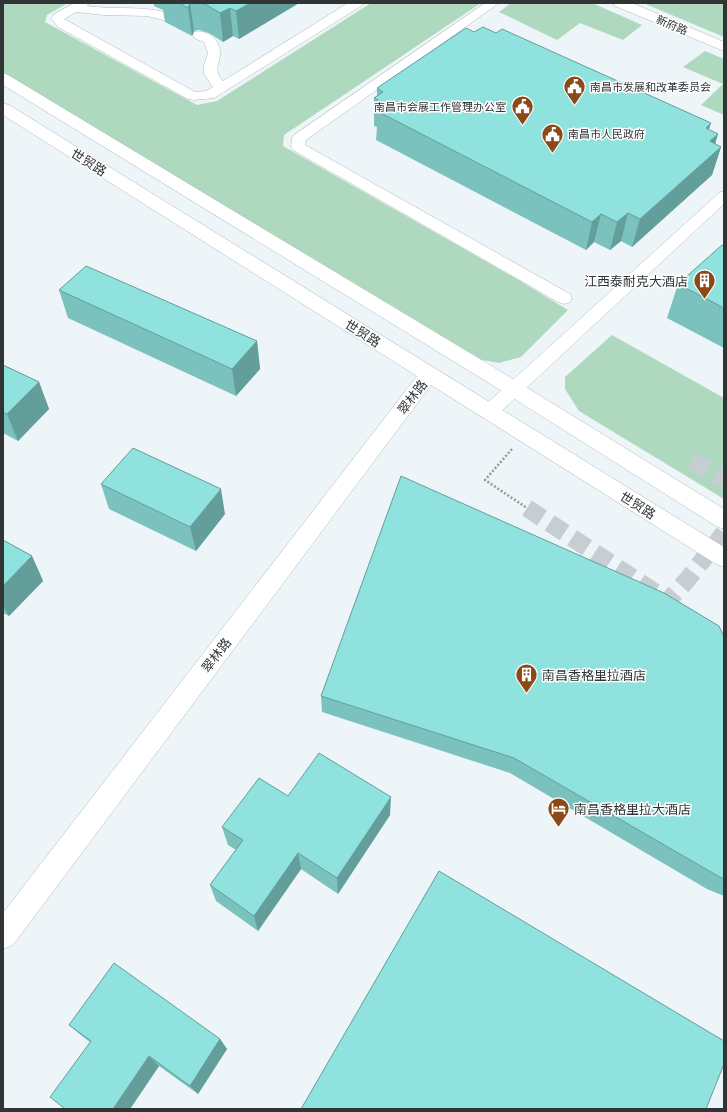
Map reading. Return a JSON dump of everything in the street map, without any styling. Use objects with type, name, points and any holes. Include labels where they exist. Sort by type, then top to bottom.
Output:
[{"type":"main road","name":"新府路","points":[[620,3],[724,47]]},
{"type":"main road","name":"世贸路","points":[[3,78],[514,389],[724,520]]},
{"type":"main road","name":"世贸路","points":[[3,108],[724,558]]},
{"type":"main road","name":"翠林路","points":[[3,935],[429,374]]},
{"type":"street","points":[[167,17],[157,13],[137,10],[114,12],[78,6],[57,18],[62,24],[193,96],[209,95],[357,3]]},
{"type":"street","points":[[493,3],[299,138],[298,147],[564,298]]},
{"type":"street","points":[[199,35],[210,40],[214,53],[211,65],[211,74],[221,88]]},
{"type":"street","points":[[489,412],[724,196]]},
{"type":"path","points":[[516,446],[485,480],[527,508]]},
{"type":"green space","points":[[3,3],[68,3],[47,15],[45,22],[197,105],[217,101],[371,3],[481,3],[284,135],[283,146],[515,278],[568,310],[521,357],[499,363],[482,360],[3,74]]},
{"type":"green space","points":[[511,3],[592,3],[642,25],[623,40],[580,23],[557,40],[499,12]]},
{"type":"green space","points":[[643,3],[724,3],[724,37]]},
{"type":"green space","points":[[705,51],[724,59],[724,115],[701,105],[723,84],[683,67]]},
{"type":"green space","points":[[612,335],[724,398],[724,499],[579,411],[565,389],[565,377]]},
{"type":"building","points":[[179,3],[190,3],[188,8]]},
{"type":"building","points":[[200,3],[250,3],[236,11],[230,8],[220,13],[205,4]]},
{"type":"building","name":"南昌市人民政府","points":[[483,27],[496,33],[502,29],[711,123],[706,128],[718,134],[710,141],[721,147],[640,219],[628,213],[617,222],[601,214],[592,222],[377,111],[387,104],[374,98],[383,92],[377,88],[466,28],[474,32]]},
{"type":"building","points":[[722,245],[724,246],[724,308],[678,284]]},
{"type":"building","points":[[86,266],[257,341],[232,369],[59,290]]},
{"type":"building","points":[[3,365],[39,382],[7,414],[3,412]]},
{"type":"building","points":[[133,448],[221,489],[190,527],[101,484]]},
{"type":"building","name":"南昌香格里拉酒店","points":[[401,476],[664,593],[719,626],[724,637],[724,879],[514,758],[321,696]]},
{"type":"building","points":[[3,540],[32,556],[3,586]]},
{"type":"building","points":[[319,753],[391,797],[337,878],[298,853],[254,916],[210,885],[243,840],[222,827],[259,778],[288,796]]},
{"type":"building","points":[[439,871],[724,1041],[724,1064],[706,1109],[301,1109]]},
{"type":"building","points":[[114,963],[220,1039],[190,1086],[149,1056],[113,1109],[65,1109],[50,1097],[91,1041],[69,1025]]},
{"type":"tunnel","points":[[692,461],[724,480]]},
{"type":"tunnel","points":[[527,508],[668,601],[687,580],[724,533]]},
{"type":"place","name":"南昌市发展和改革委员会","points":[[575,106]]},
{"type":"place","name":"南昌市会展工作管理办公室","points":[[522,126]]},
{"type":"place","name":"南昌市人民政府","points":[[552,154]]},
{"type":"place","name":"江西泰耐克大酒店","points":[[704,300]]},
{"type":"place","name":"南昌香格里拉酒店","points":[[526,694]]},
{"type":"place","name":"南昌香格里拉大酒店","points":[[558,828]]}]
